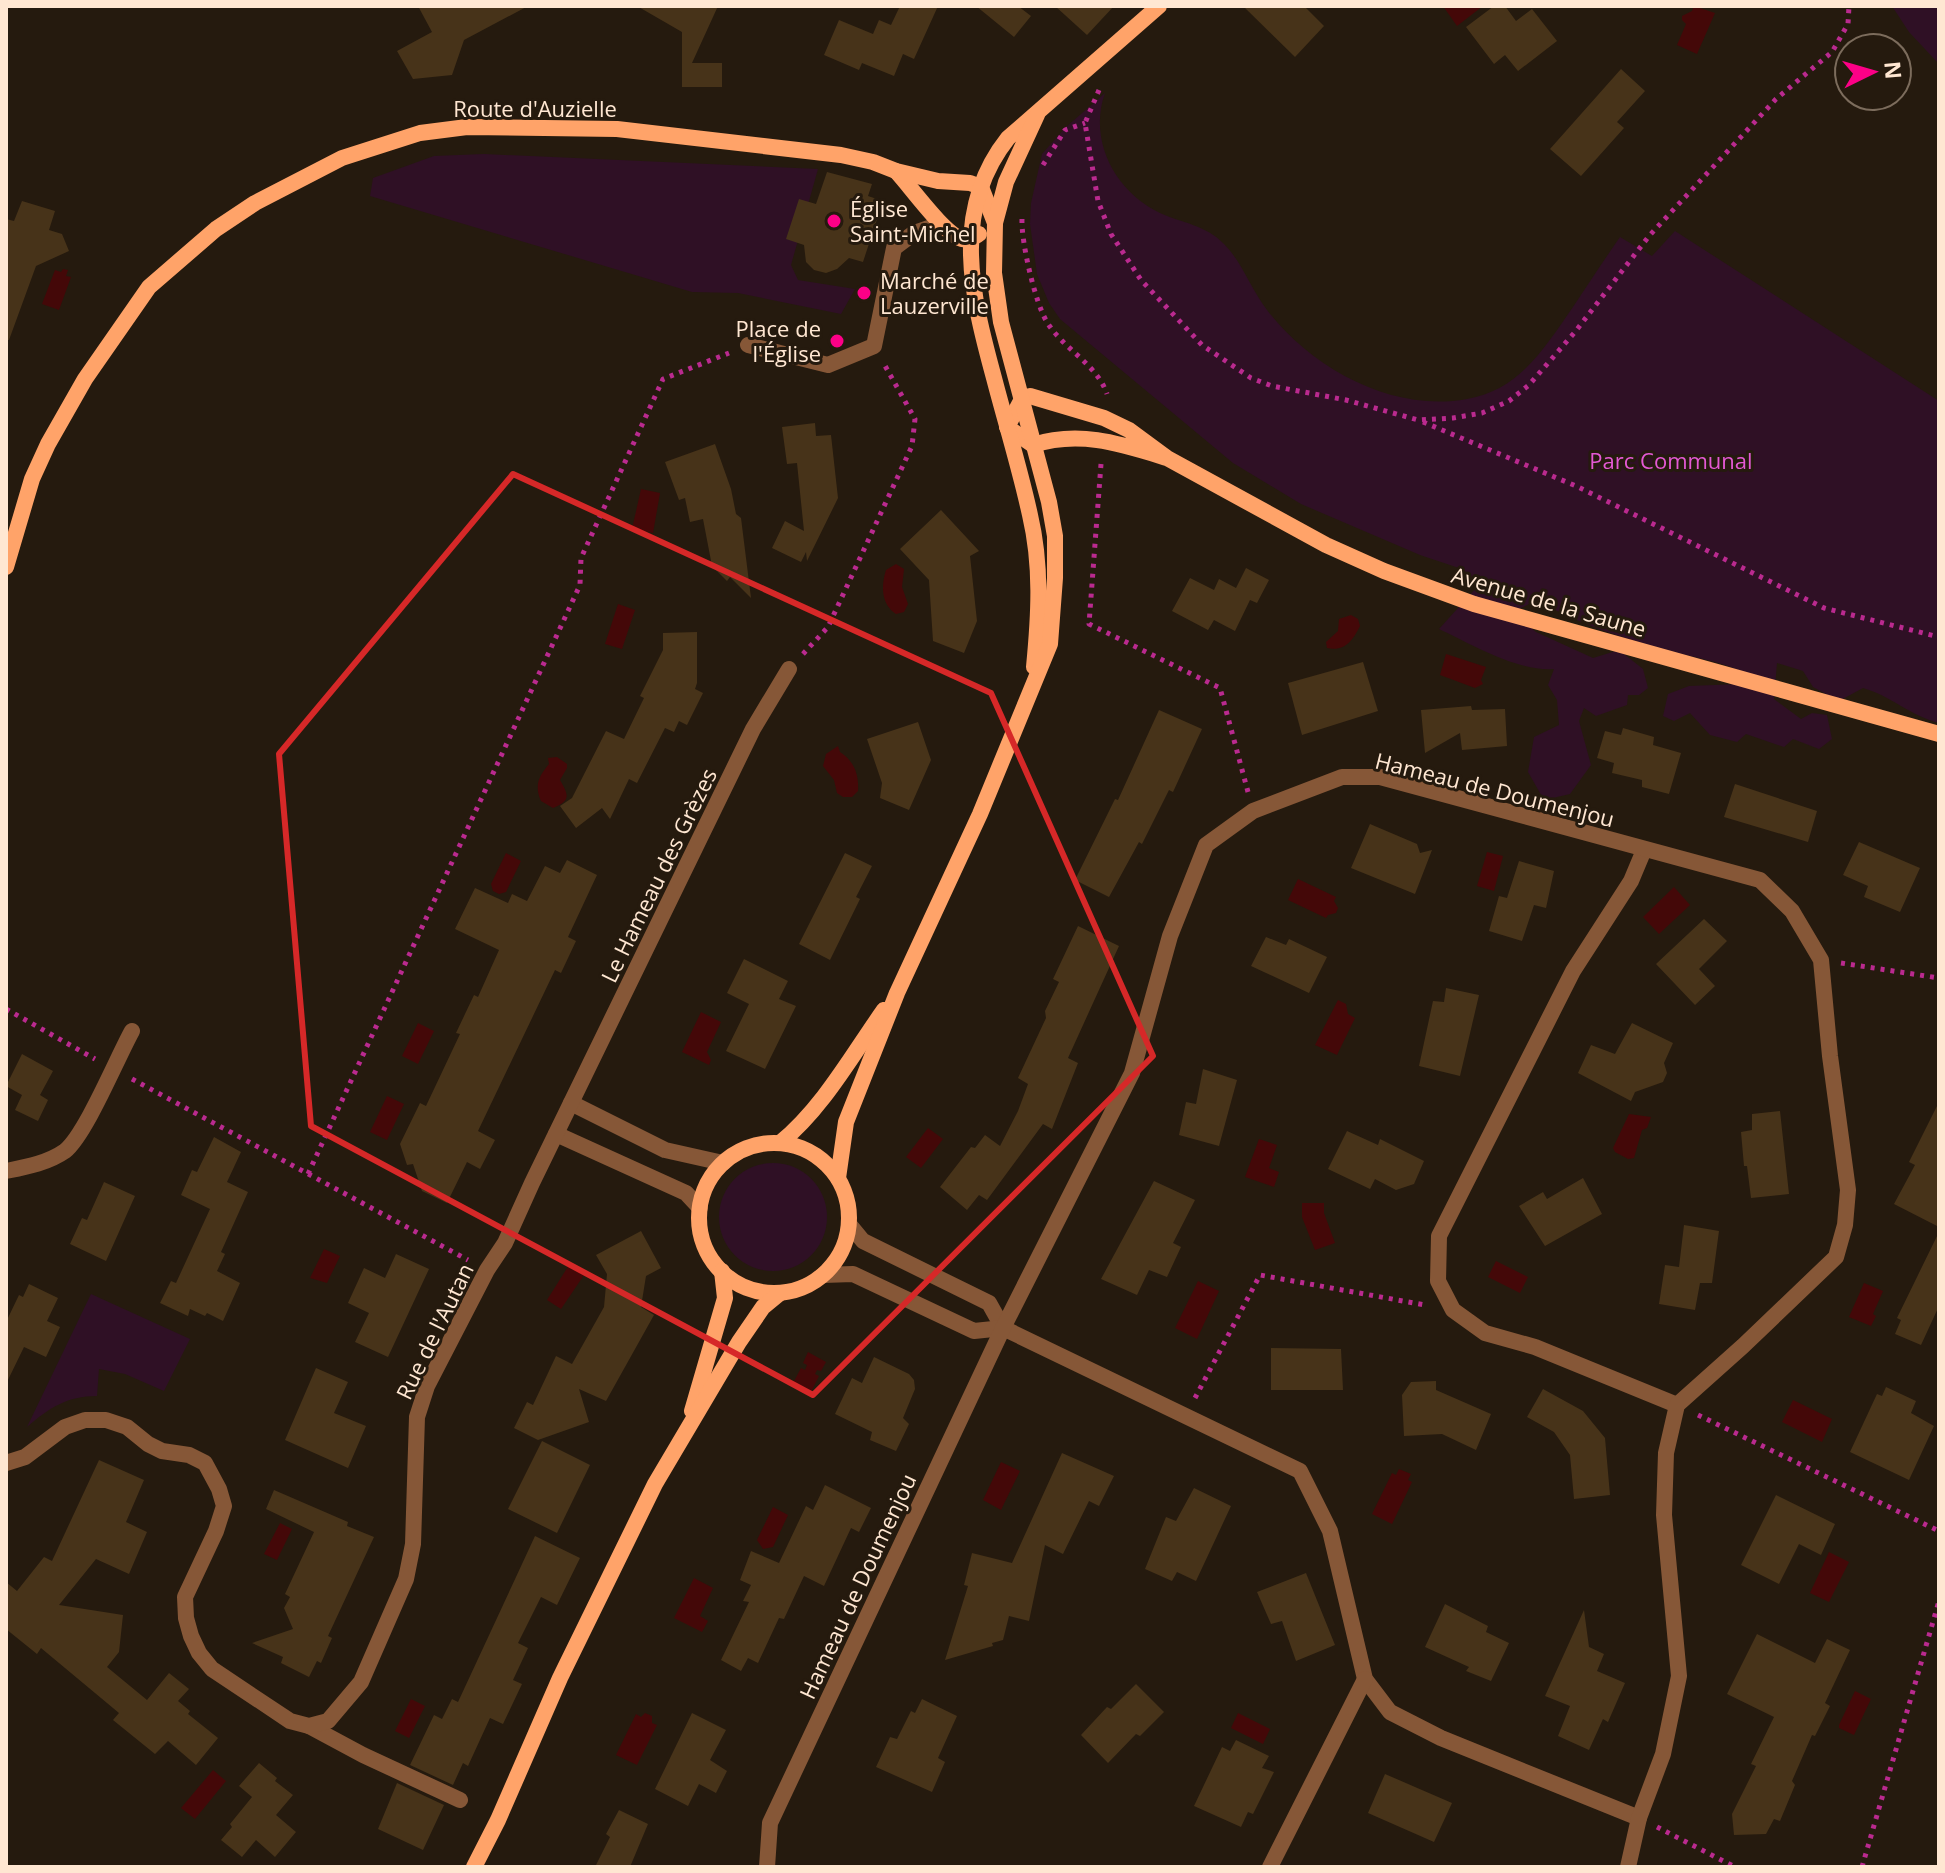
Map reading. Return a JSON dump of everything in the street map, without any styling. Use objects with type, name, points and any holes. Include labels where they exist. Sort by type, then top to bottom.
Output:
[{"type":"street","points":[[1033,680],[1040,602],[1039,565],[1031,516],[975,309],[970,273],[971,239],[981,187],[995,154],[1008,138],[1159,6]]},
{"type":"street","points":[[838,1178],[846,1122],[897,993],[980,814],[1050,644],[1055,536],[1049,502],[1001,322],[994,273],[995,223],[1006,182],[1037,115]]},
{"type":"street","name":"Route d'Auzielle","points":[[6,567],[32,479],[48,444],[85,379],[149,287],[216,229],[255,203],[342,158],[420,133],[467,127],[617,129],[826,153],[873,162],[938,181],[970,183],[981,187]]},
{"type":"street","points":[[896,171],[940,224],[961,239],[971,239],[995,223]]},
{"type":"street","points":[[981,187],[995,223]]},
{"type":"street","points":[[748,345],[828,365],[874,346],[894,248],[914,233],[940,224]]},
{"type":"street","name":"Avenue de la Saune","points":[[1022,399],[1030,396],[1104,418],[1129,430],[1167,458],[1326,545],[1384,571],[1474,604],[1939,734]]},
{"type":"street","points":[[1007,427],[1022,399]]},
{"type":"street","points":[[1007,427],[1033,445]]},
{"type":"street","name":"Avenue de la Saune","points":[[1033,445],[1075,436],[1102,439],[1167,458]]},
{"type":"street","name":"Le Hameau des Grèzes","points":[[532,1183],[753,729],[789,669]]},
{"type":"street","name":"Hameau de Doumenjou","points":[[767,1867],[770,1823],[1003,1328],[1132,1073],[1170,936],[1206,845],[1253,811],[1342,777],[1380,777],[1760,880],[1792,911],[1821,960],[1848,1190],[1845,1225],[1836,1257],[1677,1405]]},
{"type":"street","points":[[1628,1867],[1639,1818],[1663,1754],[1679,1676],[1664,1515],[1666,1453],[1677,1405],[1535,1347],[1485,1333],[1453,1310],[1438,1281],[1439,1236],[1573,971],[1631,881],[1644,850]]},
{"type":"street","points":[[780,1143],[798,1129],[817,1107],[897,993]]},
{"type":"street","points":[[6,1171],[38,1164],[65,1151],[81,1133],[132,1031]]},
{"type":"street","points":[[571,1103],[665,1150],[723,1163]]},
{"type":"street","points":[[556,1134],[686,1193],[700,1208]]},
{"type":"street","points":[[780,1143],[797,1146],[813,1154],[838,1178],[849,1208],[849,1224],[841,1252],[823,1275],[796,1290],[780,1293],[749,1289],[722,1271],[708,1253],[700,1231],[700,1208],[704,1192],[723,1163],[740,1151],[759,1144],[780,1143]]},
{"type":"street","name":"Rue de l'Autan","points":[[309,1726],[328,1721],[361,1682],[406,1579],[413,1544],[417,1417],[427,1386],[487,1270],[505,1243],[532,1183]]},
{"type":"street","points":[[849,1224],[863,1241],[989,1303],[1003,1328]]},
{"type":"street","points":[[685,1435],[725,1298],[722,1271]]},
{"type":"street","points":[[823,1275],[853,1274],[974,1331],[1003,1328],[1300,1471],[1330,1531],[1365,1679],[1390,1712],[1429,1732],[1639,1818]]},
{"type":"street","points":[[474,1867],[567,1664],[655,1484],[747,1330],[763,1307],[780,1293]]},
{"type":"street","points":[[6,1463],[25,1457],[65,1427],[85,1420],[106,1420],[127,1427],[162,1451],[189,1455],[205,1463],[224,1506],[216,1531],[185,1597],[186,1618],[199,1653],[212,1669],[290,1721],[309,1726],[460,1800]]},
{"type":"street","points":[[1270,1867],[1365,1679]]},
{"type":"path","points":[[1418,420],[1482,413],[1509,401],[1529,385],[1575,332],[1649,236],[1776,99],[1832,52],[1848,24],[1849,6]]},
{"type":"path","points":[[1102,85],[1085,123],[1098,201],[1111,234],[1141,280],[1202,345],[1251,378],[1272,386],[1346,400],[1418,420],[1576,486],[1824,608],[1939,637]]},
{"type":"path","points":[[1039,171],[1065,130],[1085,123]]},
{"type":"path","points":[[1026,207],[1022,221],[1023,242],[1046,322],[1102,381],[1107,394],[1105,408]]},
{"type":"path","points":[[308,1174],[580,585],[581,558],[663,379],[748,345]]},
{"type":"path","points":[[789,669],[828,627],[912,446],[915,419],[874,346]]},
{"type":"path","points":[[1102,451],[1089,624],[1220,688],[1253,811]]},
{"type":"path","points":[[1821,960],[1939,978]]},
{"type":"path","points":[[6,1009],[487,1270]]},
{"type":"path","points":[[1186,1414],[1260,1275],[1453,1310]]},
{"type":"path","points":[[1677,1405],[1939,1531]]},
{"type":"path","points":[[1862,1867],[1939,1601]]},
{"type":"path","points":[[1639,1818],[1735,1867]]},
{"type":"highlighted area","points":[[513,474],[991,693],[1153,1056],[813,1395],[311,1126],[279,754]]},
{"type":"green space","points":[[1892,6],[1939,6],[1939,64],[1913,36],[1913,32],[1909,32]]},
{"type":"green space","name":"Parc Communal","points":[[1105,93],[1100,129],[1103,146],[1109,163],[1130,192],[1160,213],[1202,228],[1217,238],[1236,259],[1261,302],[1285,331],[1330,367],[1355,382],[1382,392],[1439,402],[1467,399],[1502,386],[1529,365],[1541,351],[1620,237],[1652,256],[1675,231],[1939,401],[1939,723],[1863,688],[1839,701],[1813,687],[1803,671],[1777,663],[1774,699],[1801,719],[1812,713],[1827,715],[1832,739],[1819,749],[1793,739],[1784,747],[1746,734],[1737,742],[1710,735],[1690,713],[1674,721],[1663,716],[1668,694],[1689,686],[1739,684],[1743,672],[1602,630],[1537,600],[1513,612],[1536,632],[1593,658],[1619,650],[1643,669],[1648,688],[1639,695],[1628,695],[1627,705],[1596,716],[1584,708],[1579,721],[1591,765],[1570,794],[1544,800],[1528,772],[1534,737],[1559,725],[1557,700],[1548,685],[1554,669],[1510,662],[1439,629],[1477,587],[1459,568],[1420,555],[1301,504],[1233,463],[1060,319],[1049,303],[1037,274],[1030,224],[1031,203],[1042,154],[1065,128]]},
{"type":"green space","points":[[484,154],[818,169],[791,265],[798,280],[855,289],[841,314],[738,293],[692,292],[370,196],[373,178],[434,156]]},
{"type":"green space","points":[[773,1163],[794,1167],[811,1179],[823,1196],[827,1217],[823,1238],[811,1255],[794,1267],[773,1271],[752,1267],[735,1255],[723,1238],[719,1217],[723,1196],[735,1179],[752,1167]]},
{"type":"green space","points":[[91,1294],[190,1339],[164,1391],[125,1374],[99,1369],[97,1396],[59,1404],[27,1427]]},
{"type":"shaded area","points":[[1443,6],[1483,6],[1457,26]]},
{"type":"shaded area","points":[[1694,6],[1715,13],[1697,54],[1677,45],[1686,24],[1682,16],[1692,11]]},
{"type":"shaded area","points":[[55,270],[61,272],[68,270],[66,276],[71,277],[59,310],[42,304]]},
{"type":"shaded area","points":[[641,489],[660,493],[653,533],[632,529]]},
{"type":"shaded area","points":[[896,564],[904,569],[902,587],[908,604],[904,612],[896,614],[887,605],[883,582],[886,570]]},
{"type":"shaded area","points":[[618,604],[635,610],[622,649],[605,644]]},
{"type":"shaded area","points":[[1351,615],[1358,619],[1360,626],[1354,636],[1344,646],[1327,648],[1326,642],[1338,631],[1339,619]]},
{"type":"shaded area","points":[[1446,654],[1486,667],[1481,680],[1483,684],[1475,688],[1440,675]]},
{"type":"shaded area","points":[[838,746],[852,764],[858,779],[858,791],[852,797],[837,793],[834,780],[823,766],[826,754]]},
{"type":"shaded area","points":[[557,757],[567,764],[560,780],[567,796],[564,802],[553,808],[541,801],[538,785],[549,764],[548,758]]},
{"type":"shaded area","points":[[1487,852],[1503,856],[1494,891],[1477,886]]},
{"type":"shaded area","points":[[506,853],[521,861],[506,892],[499,894],[493,891],[491,884]]},
{"type":"shaded area","points":[[1298,879],[1336,897],[1336,913],[1326,918],[1288,900]]},
{"type":"shaded area","points":[[1674,887],[1690,905],[1659,934],[1643,917]]},
{"type":"shaded area","points":[[1338,1000],[1346,1004],[1348,1014],[1355,1018],[1337,1055],[1315,1045]]},
{"type":"shaded area","points":[[701,1012],[721,1022],[707,1052],[711,1060],[709,1065],[682,1052]]},
{"type":"shaded area","points":[[418,1023],[434,1031],[418,1064],[402,1056]]},
{"type":"shaded area","points":[[387,1096],[404,1104],[387,1140],[370,1132]]},
{"type":"shaded area","points":[[1629,1114],[1651,1117],[1647,1128],[1642,1130],[1634,1158],[1628,1159],[1613,1148]]},
{"type":"shaded area","points":[[928,1128],[943,1139],[921,1168],[906,1157]]},
{"type":"shaded area","points":[[1259,1139],[1277,1145],[1269,1168],[1279,1172],[1274,1187],[1245,1177]]},
{"type":"shaded area","points":[[1302,1203],[1324,1203],[1324,1213],[1335,1243],[1315,1250],[1302,1217]]},
{"type":"shaded area","points":[[324,1249],[340,1256],[327,1283],[310,1278]]},
{"type":"shaded area","points":[[1496,1261],[1528,1277],[1520,1293],[1488,1277]]},
{"type":"shaded area","points":[[569,1265],[584,1275],[561,1309],[547,1300]]},
{"type":"shaded area","points":[[1198,1281],[1219,1291],[1197,1339],[1175,1328]]},
{"type":"shaded area","points":[[1864,1283],[1883,1291],[1871,1326],[1849,1317]]},
{"type":"shaded area","points":[[808,1352],[826,1362],[815,1374],[819,1376],[810,1394],[792,1385],[801,1368],[805,1370],[807,1365],[803,1363]]},
{"type":"shaded area","points":[[1793,1400],[1832,1419],[1822,1442],[1782,1422]]},
{"type":"shaded area","points":[[1001,1462],[1020,1471],[1001,1510],[983,1500]]},
{"type":"shaded area","points":[[1399,1469],[1411,1474],[1408,1480],[1412,1482],[1392,1524],[1372,1514],[1392,1473],[1396,1475]]},
{"type":"shaded area","points":[[773,1507],[788,1515],[773,1547],[763,1549],[757,1540]]},
{"type":"shaded area","points":[[280,1523],[292,1529],[277,1560],[264,1554]]},
{"type":"shaded area","points":[[1829,1552],[1849,1562],[1829,1602],[1810,1593]]},
{"type":"shaded area","points":[[694,1578],[713,1588],[700,1616],[708,1621],[702,1632],[674,1618]]},
{"type":"shaded area","points":[[1855,1691],[1871,1699],[1854,1735],[1839,1728],[1839,1725]]},
{"type":"shaded area","points":[[411,1699],[425,1706],[409,1738],[395,1731]]},
{"type":"shaded area","points":[[645,1713],[652,1716],[652,1723],[657,1725],[637,1765],[616,1755],[636,1714],[641,1717]]},
{"type":"shaded area","points":[[1238,1713],[1270,1729],[1263,1744],[1231,1728]]},
{"type":"shaded area","points":[[213,1770],[226,1781],[195,1819],[181,1808]]},
{"type":"building","points":[[418,6],[528,6],[464,40],[452,75],[413,79],[397,51],[432,32]]},
{"type":"building","points":[[637,6],[718,6],[692,63],[722,63],[722,87],[682,87],[682,32]]},
{"type":"building","points":[[900,6],[938,6],[914,59],[903,54],[894,76],[862,63],[859,70],[824,55],[839,20],[873,34],[879,20],[891,25]]},
{"type":"building","points":[[976,6],[1018,6],[1031,16],[1014,37]]},
{"type":"building","points":[[1055,6],[1114,6],[1087,35]]},
{"type":"building","points":[[1243,6],[1304,6],[1324,26],[1295,57]]},
{"type":"building","points":[[1494,6],[1505,6],[1516,21],[1532,9],[1557,41],[1518,71],[1505,55],[1494,64],[1466,27]]},
{"type":"building","points":[[1621,69],[1645,91],[1617,122],[1624,128],[1581,176],[1550,149]]},
{"type":"building","name":"Église Saint-Michel","points":[[827,172],[872,184],[868,196],[883,201],[863,262],[849,258],[837,269],[826,273],[814,270],[806,262],[804,245],[786,239],[799,199],[816,204]]},
{"type":"building","points":[[22,201],[55,211],[49,230],[62,234],[69,251],[36,266],[9,340],[6,340],[6,219],[14,221]]},
{"type":"building","points":[[815,423],[816,436],[831,435],[838,498],[807,561],[806,552],[801,562],[772,548],[785,521],[804,531],[797,463],[787,464],[782,427]]},
{"type":"building","points":[[715,444],[736,514],[741,518],[751,598],[730,577],[727,581],[712,566],[703,519],[690,522],[685,498],[679,500],[665,462]]},
{"type":"building","points":[[941,510],[979,551],[970,556],[977,621],[964,653],[933,641],[929,580],[900,549]]},
{"type":"building","points":[[1246,568],[1269,580],[1257,603],[1250,600],[1235,631],[1214,620],[1208,630],[1172,611],[1190,578],[1214,590],[1219,579],[1236,588]]},
{"type":"building","points":[[697,632],[695,689],[703,693],[687,725],[679,721],[674,732],[665,728],[637,783],[629,779],[610,819],[602,808],[576,828],[560,806],[572,798],[606,731],[624,739],[644,698],[640,696],[663,650],[663,633]]},
{"type":"building","points":[[1363,662],[1378,711],[1302,735],[1288,683]]},
{"type":"building","points":[[1471,706],[1472,710],[1505,709],[1507,746],[1462,750],[1460,733],[1425,753],[1421,710]]},
{"type":"building","points":[[1159,710],[1202,729],[1173,792],[1169,790],[1142,844],[1139,842],[1109,897],[1075,880],[1115,799],[1118,800]]},
{"type":"building","points":[[918,722],[931,760],[909,810],[880,798],[882,783],[867,739]]},
{"type":"building","points":[[1623,728],[1654,737],[1653,745],[1681,753],[1669,794],[1642,787],[1642,780],[1612,773],[1614,763],[1597,758],[1605,731],[1621,735]]},
{"type":"building","points":[[1735,784],[1817,811],[1808,842],[1724,817]]},
{"type":"building","points":[[1370,824],[1417,844],[1420,853],[1432,850],[1415,894],[1351,868]]},
{"type":"building","points":[[1859,842],[1920,868],[1900,912],[1864,897],[1868,886],[1843,875]]},
{"type":"building","points":[[845,853],[872,866],[856,897],[860,899],[830,960],[799,944]]},
{"type":"building","points":[[567,860],[597,875],[568,937],[576,941],[561,973],[555,970],[478,1131],[495,1140],[480,1169],[467,1162],[447,1203],[422,1191],[413,1164],[407,1165],[400,1144],[420,1103],[426,1106],[460,1034],[456,1033],[474,995],[478,997],[499,950],[455,929],[475,888],[508,903],[512,894],[527,901],[545,866],[560,873]]},
{"type":"building","points":[[1519,861],[1554,871],[1546,908],[1534,905],[1522,941],[1489,931],[1499,896],[1507,898]]},
{"type":"building","points":[[1704,919],[1727,941],[1699,969],[1715,986],[1695,1005],[1656,964]]},
{"type":"building","points":[[1078,926],[1119,946],[1068,1058],[1078,1063],[1052,1129],[1043,1124],[987,1200],[979,1195],[967,1210],[940,1187],[971,1147],[975,1148],[985,1135],[1000,1146],[1028,1084],[1018,1078],[1059,982],[1053,979]]},
{"type":"building","points":[[1266,937],[1286,945],[1289,939],[1327,957],[1309,993],[1251,966]]},
{"type":"building","points":[[744,959],[788,981],[779,999],[796,1006],[765,1069],[726,1051],[749,1004],[727,993]]},
{"type":"building","points":[[1446,988],[1479,995],[1460,1076],[1419,1066],[1433,1001],[1444,1002]]},
{"type":"building","points":[[1632,1023],[1673,1043],[1664,1063],[1667,1073],[1663,1082],[1635,1092],[1631,1101],[1578,1073],[1591,1045],[1615,1054]]},
{"type":"building","points":[[22,1054],[53,1071],[40,1095],[48,1100],[38,1121],[15,1110],[22,1095],[6,1086]]},
{"type":"building","points":[[1203,1069],[1237,1080],[1219,1146],[1179,1135],[1186,1102],[1196,1104]]},
{"type":"building","points":[[1939,1102],[1939,1227],[1894,1204],[1915,1165],[1909,1162]]},
{"type":"building","points":[[1780,1111],[1789,1194],[1751,1198],[1741,1132],[1752,1130],[1752,1114]]},
{"type":"building","points":[[1347,1131],[1378,1145],[1380,1139],[1424,1161],[1414,1184],[1396,1190],[1375,1179],[1370,1189],[1328,1169]]},
{"type":"building","points":[[214,1137],[241,1152],[227,1182],[248,1192],[221,1252],[225,1254],[217,1271],[240,1283],[223,1321],[190,1309],[188,1316],[160,1303],[171,1281],[176,1283],[210,1209],[181,1195],[192,1170],[197,1172]]},
{"type":"building","points":[[1583,1178],[1602,1214],[1545,1246],[1519,1206],[1543,1192],[1547,1199]]},
{"type":"building","points":[[1154,1181],[1195,1200],[1173,1243],[1181,1247],[1167,1277],[1149,1270],[1137,1295],[1101,1279]]},
{"type":"building","points":[[104,1182],[135,1196],[106,1261],[70,1244],[82,1218],[87,1220]]},
{"type":"building","points":[[1684,1225],[1719,1231],[1712,1283],[1700,1283],[1695,1310],[1659,1304],[1665,1265],[1679,1267]]},
{"type":"building","points":[[641,1231],[661,1268],[646,1276],[641,1307],[654,1315],[606,1401],[579,1389],[589,1422],[538,1440],[514,1428],[527,1402],[533,1405],[556,1356],[572,1364],[604,1307],[607,1274],[596,1255]]},
{"type":"building","points":[[1939,1232],[1939,1306],[1921,1345],[1895,1334],[1901,1320],[1897,1318]]},
{"type":"building","points":[[396,1254],[429,1269],[388,1357],[355,1342],[369,1313],[348,1303],[364,1268],[385,1278]]},
{"type":"building","points":[[29,1284],[58,1298],[47,1321],[60,1327],[46,1357],[24,1347],[6,1384],[6,1322],[19,1295],[23,1297]]},
{"type":"building","points":[[1271,1348],[1341,1349],[1343,1390],[1271,1390]]},
{"type":"building","points":[[874,1357],[909,1374],[914,1380],[915,1389],[903,1418],[909,1424],[896,1451],[870,1440],[872,1432],[835,1414],[852,1378],[862,1383]]},
{"type":"building","points":[[316,1368],[348,1382],[334,1413],[366,1426],[348,1468],[285,1440]]},
{"type":"building","points":[[1436,1381],[1436,1390],[1491,1414],[1476,1450],[1442,1434],[1404,1436],[1402,1395],[1411,1382]]},
{"type":"building","points":[[1886,1387],[1916,1401],[1911,1413],[1934,1426],[1909,1480],[1850,1452],[1877,1394],[1882,1396]]},
{"type":"building","points":[[1543,1389],[1583,1411],[1605,1438],[1610,1495],[1574,1499],[1570,1455],[1554,1432],[1527,1417]]},
{"type":"building","points":[[542,1441],[590,1465],[557,1533],[508,1509]]},
{"type":"building","points":[[1062,1453],[1114,1476],[1099,1506],[1089,1501],[1063,1554],[1045,1545],[1029,1621],[1009,1616],[1003,1640],[992,1643],[993,1646],[945,1660],[968,1586],[964,1585],[972,1553],[1012,1563]]},
{"type":"building","points":[[99,1460],[144,1480],[126,1522],[147,1532],[129,1574],[96,1559],[59,1605],[123,1615],[119,1652],[107,1667],[147,1700],[169,1673],[189,1689],[178,1701],[190,1711],[188,1714],[218,1738],[196,1765],[168,1741],[155,1754],[113,1720],[119,1713],[41,1648],[37,1654],[6,1629],[6,1582],[17,1591],[44,1557],[52,1561]]},
{"type":"building","points":[[825,1485],[871,1508],[859,1532],[851,1528],[824,1586],[804,1576],[784,1619],[779,1618],[758,1663],[748,1658],[741,1671],[721,1660],[749,1602],[743,1601],[751,1585],[740,1580],[751,1551],[779,1563],[806,1506],[813,1510]]},
{"type":"building","points":[[1194,1488],[1231,1506],[1196,1581],[1177,1572],[1172,1581],[1145,1569],[1166,1517],[1176,1521]]},
{"type":"building","points":[[274,1490],[348,1522],[347,1526],[374,1537],[328,1636],[332,1638],[321,1663],[317,1661],[309,1677],[281,1663],[283,1657],[252,1643],[293,1629],[284,1608],[290,1597],[285,1594],[314,1532],[266,1509]]},
{"type":"building","points":[[1776,1495],[1835,1524],[1821,1555],[1799,1544],[1779,1584],[1741,1565]]},
{"type":"building","points":[[535,1536],[580,1558],[557,1605],[541,1597],[518,1643],[528,1648],[513,1680],[522,1684],[503,1724],[490,1718],[468,1766],[463,1763],[453,1785],[410,1765],[434,1715],[442,1719],[452,1699],[458,1702]]},
{"type":"building","points":[[1306,1573],[1335,1645],[1296,1661],[1282,1621],[1271,1624],[1257,1592]]},
{"type":"building","points":[[1445,1604],[1488,1626],[1486,1632],[1509,1643],[1491,1681],[1466,1671],[1469,1667],[1425,1647]]},
{"type":"building","points":[[1584,1610],[1589,1647],[1604,1654],[1597,1671],[1625,1683],[1608,1722],[1603,1719],[1589,1750],[1558,1736],[1570,1706],[1545,1696]]},
{"type":"building","points":[[1757,1634],[1815,1663],[1827,1639],[1850,1650],[1825,1703],[1830,1706],[1815,1736],[1812,1735],[1792,1781],[1795,1785],[1780,1821],[1774,1819],[1766,1834],[1734,1835],[1732,1814],[1756,1766],[1751,1764],[1774,1717],[1727,1694]]},
{"type":"building","points":[[1136,1684],[1164,1712],[1140,1736],[1136,1734],[1108,1763],[1081,1735],[1107,1707],[1111,1709]]},
{"type":"building","points":[[922,1699],[957,1716],[938,1758],[945,1762],[932,1792],[876,1767],[890,1737],[897,1739],[911,1711],[915,1713]]},
{"type":"building","points":[[692,1713],[726,1730],[710,1760],[727,1771],[716,1793],[699,1784],[688,1806],[655,1789]]},
{"type":"building","points":[[1236,1740],[1269,1756],[1262,1768],[1274,1772],[1253,1814],[1248,1812],[1241,1827],[1194,1806],[1222,1747],[1230,1751]]},
{"type":"building","points":[[259,1763],[293,1795],[276,1815],[296,1832],[275,1857],[256,1840],[242,1857],[221,1840],[252,1797],[239,1786]]},
{"type":"building","points":[[1385,1774],[1452,1803],[1434,1842],[1368,1813]]},
{"type":"building","points":[[397,1783],[444,1805],[423,1850],[378,1829]]},
{"type":"building","points":[[619,1810],[648,1824],[630,1867],[595,1867],[610,1837],[606,1834]]},
{"type":"place","name":"Église Saint-Michel","points":[[834,221]]},
{"type":"place","name":"Marché de Lauzerville","points":[[864,293]]},
{"type":"place","name":"Place de l'Église","points":[[837,341]]}]
